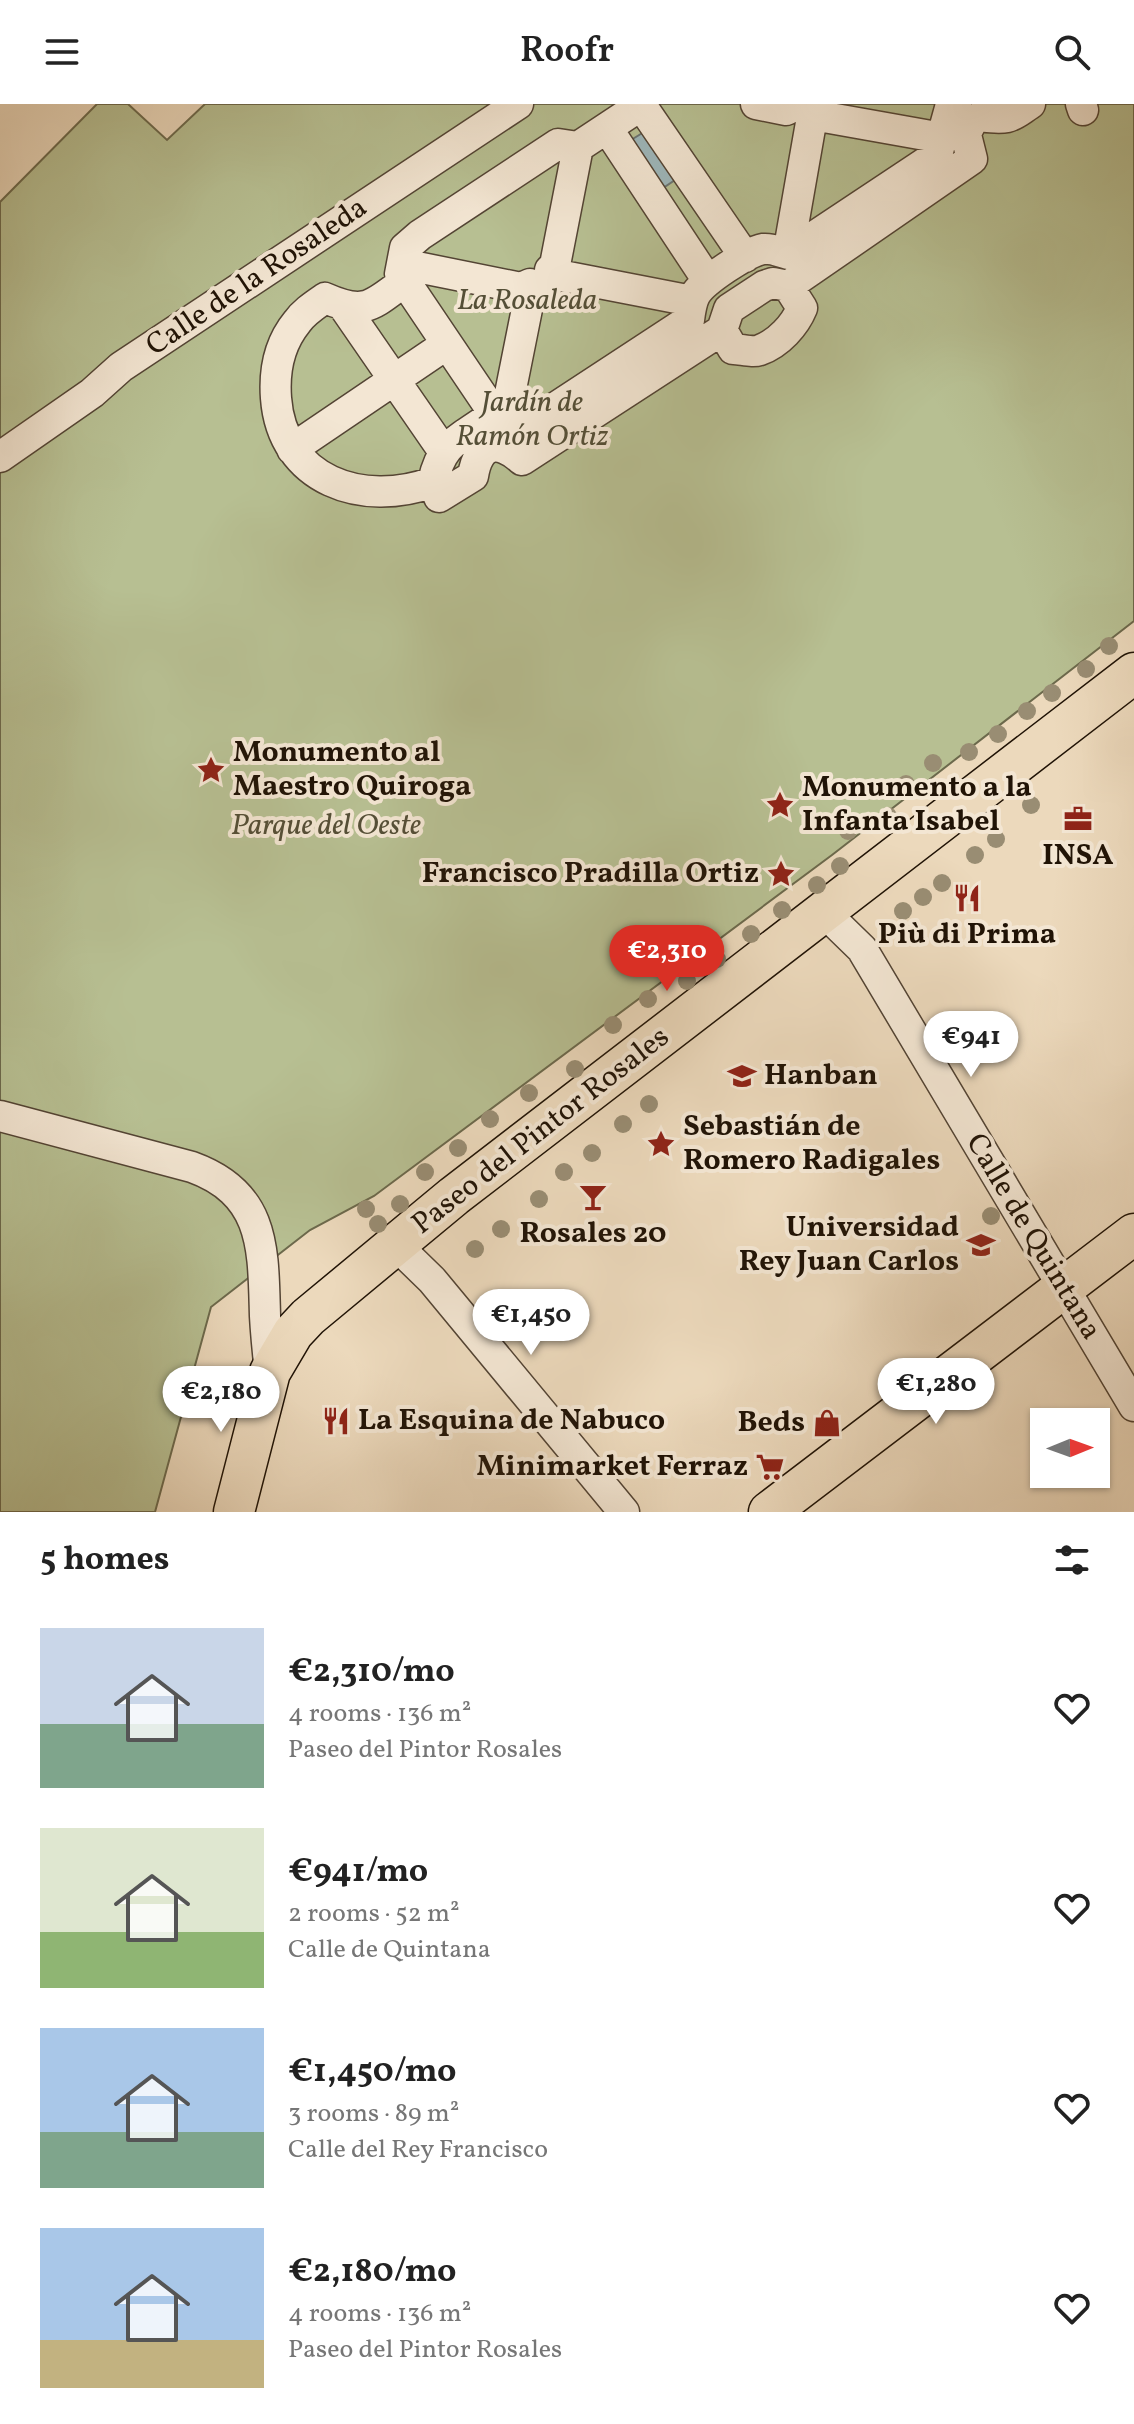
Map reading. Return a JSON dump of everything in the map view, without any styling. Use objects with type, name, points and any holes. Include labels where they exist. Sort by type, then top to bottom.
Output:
[{"type":"main road","name":"Paseo del Pintor Rosales","points":[[234,1512],[270,1372],[300,1325],[394,1243],[1134,673]]},
{"type":"main road","points":[[769,1512],[1134,1234]]},
{"type":"street","name":"Calle de la Rosaleda","points":[[0,457],[92,393],[121,367],[518,104]]},
{"type":"street","points":[[756,104],[786,110],[807,110],[824,117],[948,115]]},
{"type":"street","points":[[862,104],[948,115]]},
{"type":"street","points":[[439,497],[473,476],[477,456],[482,451],[500,447],[522,460],[722,330],[729,309],[764,286],[773,283],[788,286],[972,159],[966,135],[975,119],[982,116],[1005,118],[1030,104]]},
{"type":"street","points":[[767,253],[807,110]]},
{"type":"street","points":[[625,112],[568,146],[405,263],[367,308],[344,307],[325,298],[298,320],[283,346],[275,376],[276,406],[279,421],[292,449],[314,471],[340,486],[383,493],[418,488],[433,482],[446,447],[508,420],[543,417],[696,301],[767,253],[937,155],[948,115]]},
{"type":"street","points":[[625,112],[767,253]]},
{"type":"street","points":[[625,112],[696,301]]},
{"type":"street","points":[[508,420],[547,312],[543,282],[536,261],[568,146]]},
{"type":"street","points":[[405,263],[521,288],[543,282]]},
{"type":"street","points":[[405,263],[447,344],[489,406],[508,420]]},
{"type":"street","points":[[543,282],[560,295],[696,301]]},
{"type":"street","points":[[722,330],[733,349],[759,351],[777,339],[795,326],[802,308],[788,286]]},
{"type":"street","points":[[344,307],[444,452]]},
{"type":"street","points":[[292,449],[447,344]]},
{"type":"street","name":"Calle de Quintana","points":[[824,912],[862,949],[1134,1406]]},
{"type":"street","points":[[0,1116],[192,1167],[233,1189],[244,1201],[261,1241],[266,1275],[265,1316],[270,1372]]},
{"type":"street","points":[[394,1243],[432,1280],[624,1512]]},
{"type":"green space","name":"Parque del Oeste","points":[[97,104],[128,104],[167,140],[205,104],[1134,104],[1134,621],[832,855],[374,1196],[310,1230],[211,1307],[155,1512],[0,1512],[0,202]]},
{"type":"water","points":[[644,132],[675,180],[663,188],[631,140]]},
{"type":"place","name":"Monumento al Maestro Quiroga","points":[[211,770]]},
{"type":"place","name":"Monumento a la Infanta Isabel","points":[[780,805]]},
{"type":"place","name":"INSA","points":[[1078,819]]},
{"type":"place","name":"Francisco Pradilla Ortiz","points":[[781,874]]},
{"type":"place","name":"Più di Prima","points":[[967,898]]},
{"type":"place","name":"Hanban","points":[[742,1076]]},
{"type":"place","name":"Sebastián de Romero Radigales","points":[[661,1144]]},
{"type":"place","name":"Rosales 20","points":[[593,1197]]},
{"type":"place","name":"Universidad Rey Juan Carlos","points":[[981,1245]]},
{"type":"place","name":"La Esquina de Nabuco","points":[[336,1421]]},
{"type":"place","name":"Beds","points":[[827,1423]]},
{"type":"place","name":"Minimarket Ferraz","points":[[770,1467]]},
{"type":"park label","name":"La Rosaleda","points":[[527,301]]},
{"type":"park label","name":"Jardín de Ramón Ortiz","points":[[532,420]]}]
